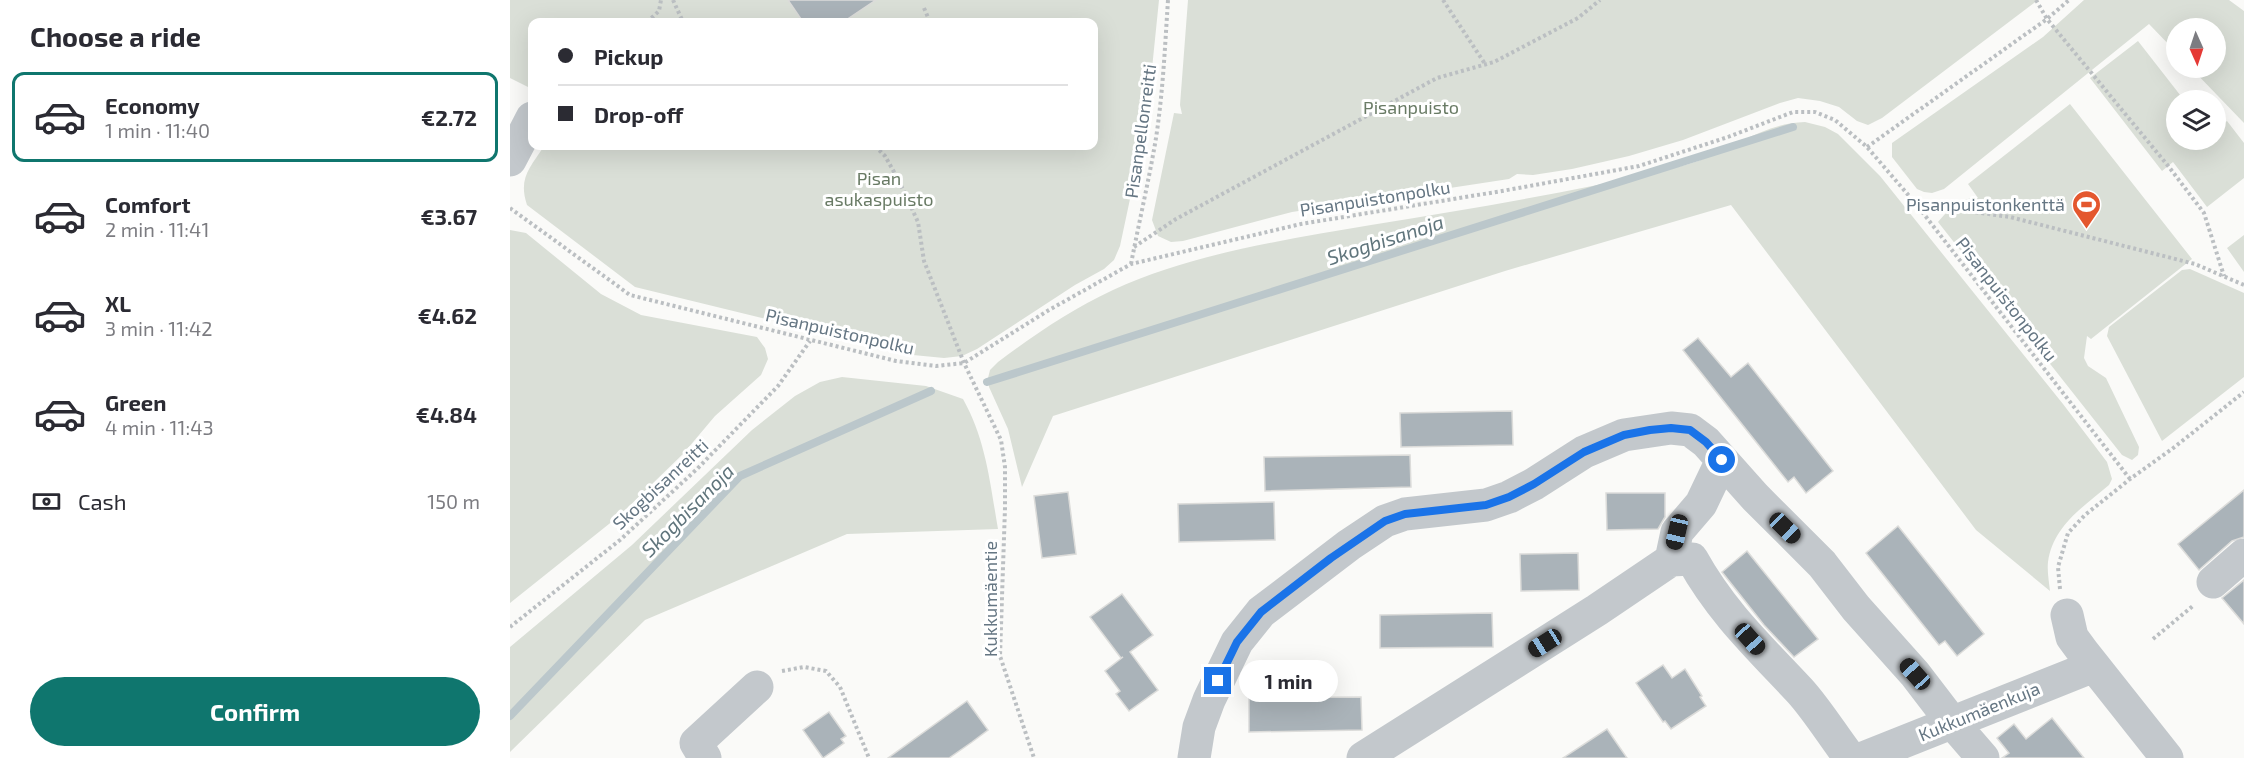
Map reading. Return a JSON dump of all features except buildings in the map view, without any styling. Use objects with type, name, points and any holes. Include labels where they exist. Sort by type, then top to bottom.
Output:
[{"type":"street","points":[[510,160],[528,126]]},
{"type":"street","points":[[1194,758],[1199,727],[1209,700],[1237,642],[1261,612],[1331,558],[1385,521],[1405,514],[1486,505],[1509,497],[1584,452],[1624,435],[1671,428],[1690,430],[1706,442],[1755,497],[1822,564],[1856,608],[1915,674],[1983,758]]},
{"type":"street","points":[[1671,560],[1677,532],[1701,504],[1722,460]]},
{"type":"street","points":[[2213,582],[2244,555]]},
{"type":"street","points":[[1363,758],[1597,610],[1671,560],[1692,559],[1708,587],[1737,626],[1801,693],[1850,758]]},
{"type":"street","points":[[2067,615],[2072,637],[2167,758]]},
{"type":"street","name":"Kukkumäenkuja","points":[[1863,758],[1951,721],[2094,666]]},
{"type":"street","points":[[705,758],[696,743],[757,687]]},
{"type":"path","points":[[651,18],[659,11],[661,0]]},
{"type":"path","points":[[673,0],[681,18]]},
{"type":"path","name":"Pisanpellonreitti","points":[[1131,264],[1156,136],[1168,0]]},
{"type":"path","points":[[1443,0],[1485,64]]},
{"type":"path","points":[[1134,248],[1176,219],[1437,78],[1494,62],[1578,18],[1600,0]]},
{"type":"path","points":[[2036,0],[2047,19],[2162,157],[2204,213],[2224,277]]},
{"type":"path","points":[[1867,147],[2047,19],[2069,0]]},
{"type":"path","points":[[924,8],[928,18]]},
{"type":"path","name":"Pisanpuistonpolku","points":[[510,208],[630,295],[896,361],[936,366],[964,363],[1049,310],[1131,264],[1301,224],[1639,166],[1728,137],[1793,112],[1815,112],[1835,120],[1867,147],[1916,204],[2130,479]]},
{"type":"path","name":"Kukkumäentie","points":[[879,150],[898,179],[918,222],[924,261],[964,363],[1001,440],[1005,467],[1005,508],[1000,656],[1034,758]]},
{"type":"path","points":[[1916,204],[2010,217],[2195,264],[2244,285]]},
{"type":"path","name":"Skogbisanreitti","points":[[510,627],[620,540],[697,469],[778,386],[810,341]]},
{"type":"path","points":[[2067,615],[2060,590],[2058,567],[2068,533],[2085,515],[2244,392]]},
{"type":"path","points":[[2153,639],[2207,594],[2213,582]]},
{"type":"path","points":[[757,687],[770,674],[804,667],[826,671],[840,687],[869,758]]},
{"type":"green space","name":"Pisan asukaspuisto","points":[[510,0],[1159,0],[1149,98],[1134,155],[1130,199],[1120,246],[1114,260],[1104,269],[1075,285],[977,349],[962,356],[944,358],[913,355],[635,287],[527,205],[524,187],[527,174],[541,150],[1098,150],[1098,18],[528,18],[528,87],[510,78]]},
{"type":"green space","name":"Pisanpuisto","points":[[1188,0],[2038,0],[1882,118],[1868,125],[1857,121],[1839,107],[1798,98],[1683,140],[1629,156],[1572,169],[1533,175],[1517,174],[1509,179],[1292,212],[1183,241],[1171,242],[1158,236],[1152,220],[1174,113],[1182,114],[1180,105]]},
{"type":"green space","points":[[2084,0],[2229,0],[2244,11],[2244,123],[2226,104],[2226,90],[2212,90],[2201,78],[2226,78],[2226,18],[2166,18],[2166,42],[2149,24],[1944,189],[1932,193],[1917,189],[1892,157],[1892,143],[2043,37]]},
{"type":"green space","points":[[2138,41],[2176,90],[2166,90],[2166,150],[2226,150],[2227,121],[2244,143],[2244,178],[2207,207],[2173,162],[2162,171],[2090,78]]},
{"type":"green space","name":"Pisanpuistonkenttä","points":[[2070,104],[2192,259],[2091,339],[2087,336],[2084,358],[2088,366],[2106,378],[2139,447],[2138,455],[2132,460],[2122,455],[1938,222],[1960,202],[1978,198],[1968,184]]},
{"type":"green space","points":[[1805,122],[1825,127],[1838,134],[1880,176],[2107,462],[2112,479],[2109,485],[2071,518],[2051,549],[2048,562],[2050,591],[1976,530],[1731,205],[1505,271],[1053,416],[1022,487],[1008,429],[989,387],[990,370],[1054,323],[1113,290],[1175,266],[1240,249],[1482,207],[1676,168],[1708,157],[1767,130]]},
{"type":"green space","points":[[510,230],[526,233],[601,294],[641,315],[757,337],[765,348],[768,359],[761,375],[715,416],[683,454],[619,516],[510,603]]},
{"type":"green space","points":[[2244,235],[2244,272],[2227,248]]},
{"type":"green space","points":[[2190,269],[2244,293],[2244,377],[2162,441],[2107,336],[2109,327],[2182,270]]},
{"type":"green space","points":[[842,377],[926,386],[963,399],[982,446],[998,529],[847,534],[645,620],[510,752],[510,647],[632,545],[752,430],[795,396],[820,382]]},
{"type":"waterway","name":"Skogbisanoja","points":[[987,382],[1793,127]]},
{"type":"waterway","name":"Skogbisanoja","points":[[510,716],[740,476],[931,391]]},
{"type":"place","name":"Pisanpuistonkenttä","points":[[2086,230]]},
{"type":"route","points":[[1218,681],[1237,642],[1261,612],[1349,544],[1385,521],[1405,514],[1486,505],[1509,497],[1534,484],[1584,452],[1624,435],[1650,430],[1671,428],[1690,430],[1706,442],[1722,460]]}]
